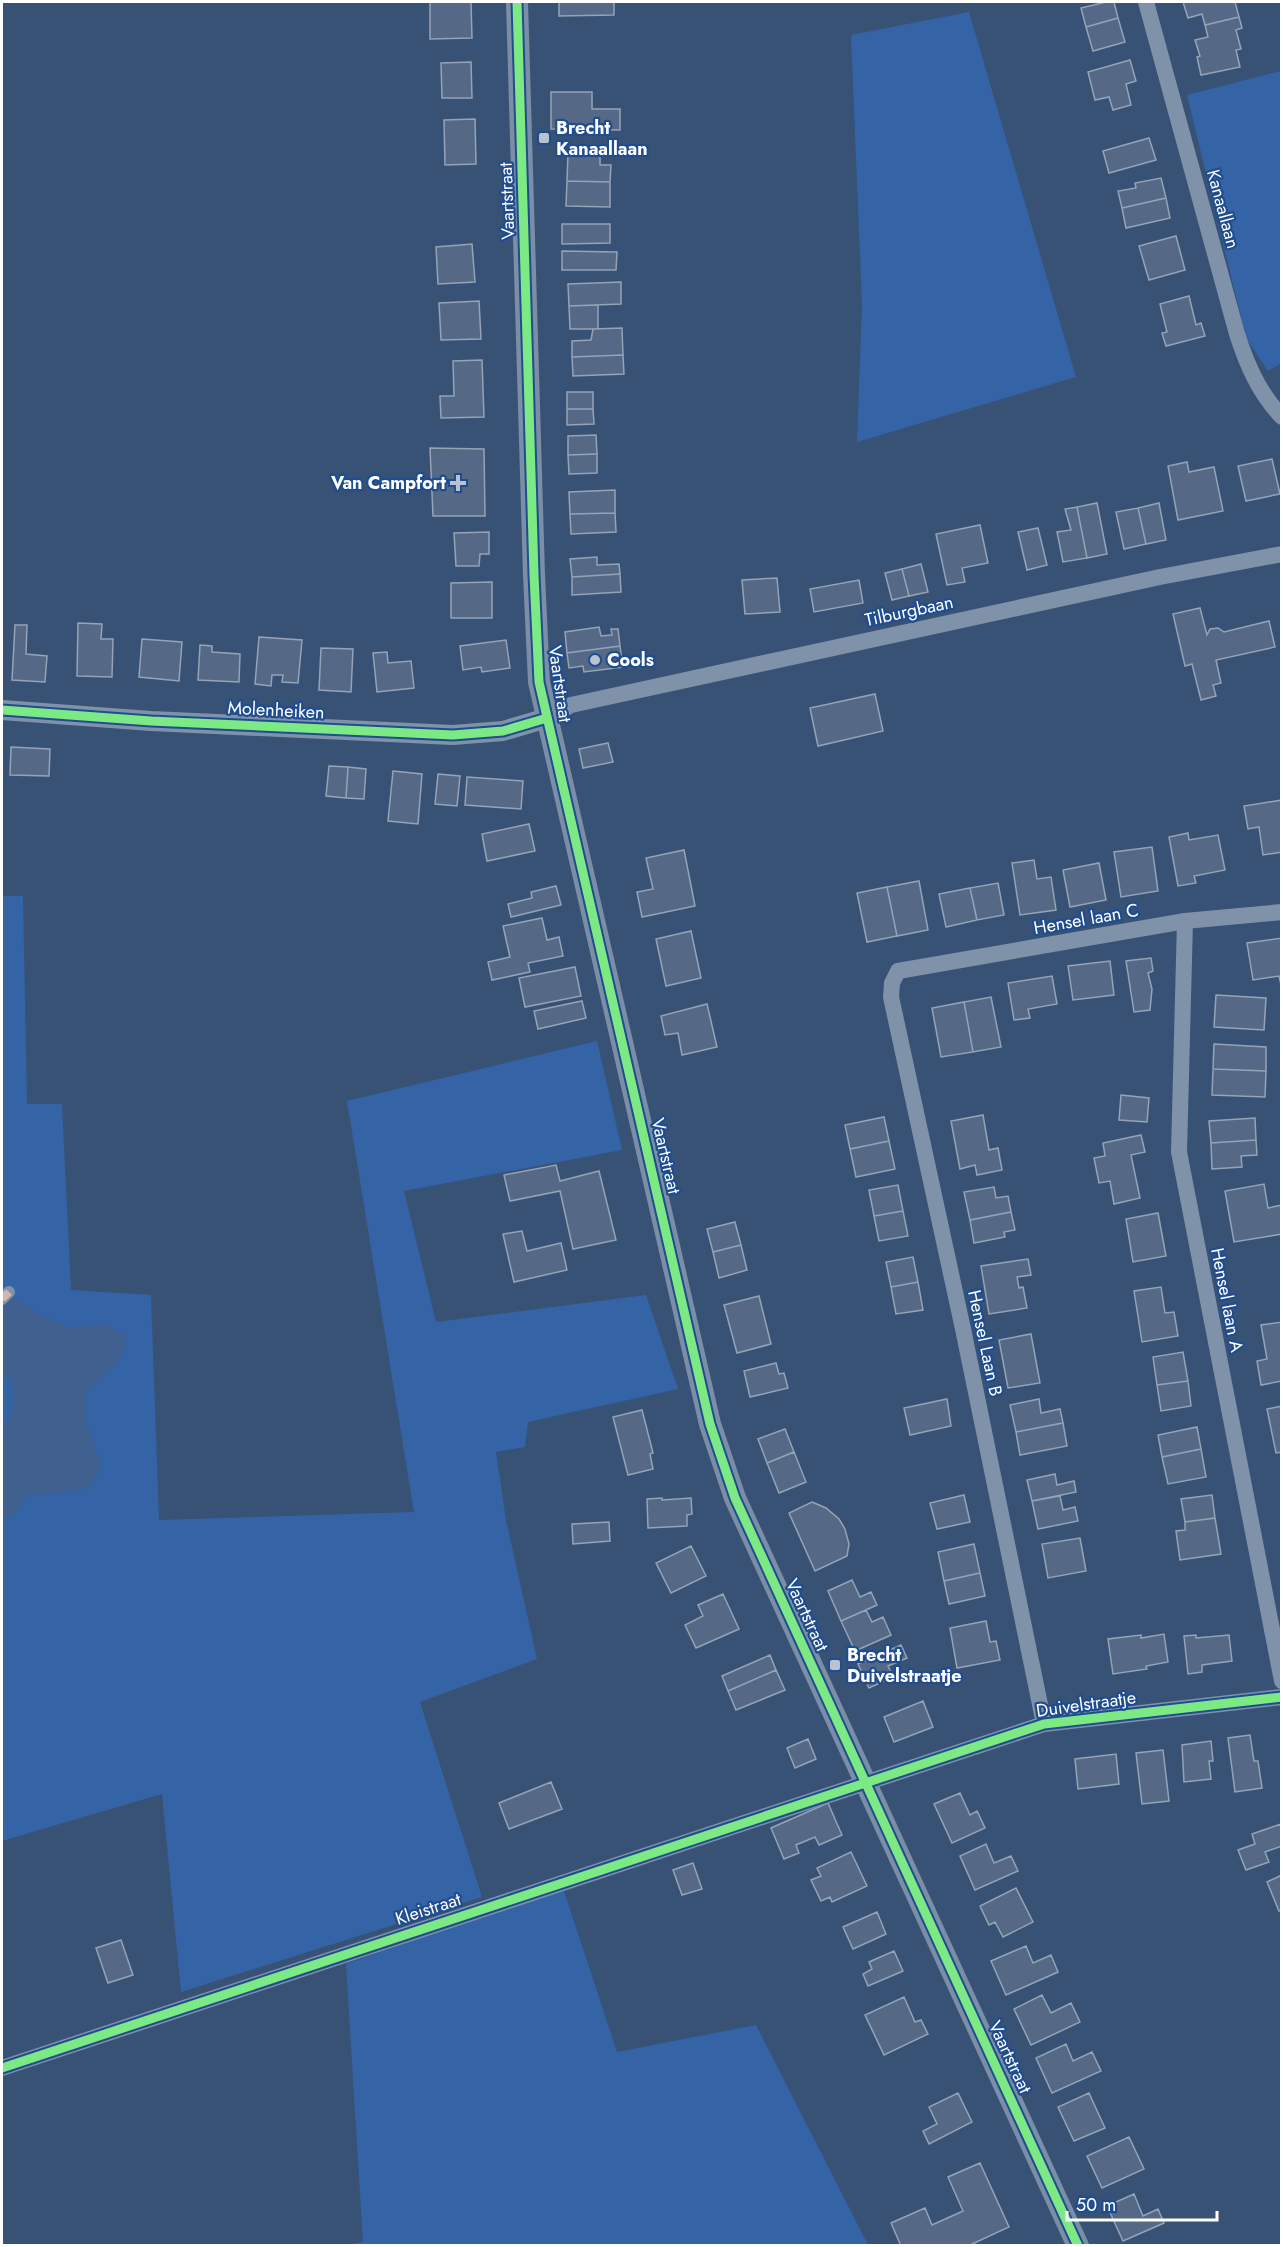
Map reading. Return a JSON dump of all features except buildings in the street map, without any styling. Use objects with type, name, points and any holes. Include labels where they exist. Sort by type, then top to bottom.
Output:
[{"type":"main road","name":"Vaartstraat","points":[[517,2],[539,682],[710,1424],[735,1498],[1078,2246]]},
{"type":"street","name":"Kanaallaan","points":[[1146,2],[1246,364],[1260,389],[1281,417]]},
{"type":"street","name":"Tilburgbaan","points":[[547,718],[571,705],[1160,577],[1281,554]]},
{"type":"street","name":"Molenheiken","points":[[2,710],[151,721],[453,735],[502,731],[547,718]]},
{"type":"street","name":"Hensel laan C","points":[[898,971],[1185,921],[1281,912]]},
{"type":"street","name":"Hensel laan A","points":[[1185,921],[1179,1152],[1281,1682]]},
{"type":"street","name":"Hensel Laan B","points":[[898,971],[892,983],[891,997],[963,1329],[1044,1724]]},
{"type":"street","name":"Duivelstraatje","points":[[866,1782],[1044,1724],[1281,1697]]},
{"type":"street","name":"Kleistraat","points":[[2,2068],[866,1782]]},
{"type":"shaded area","points":[[969,12],[1076,377],[857,442],[862,305],[851,35]]},
{"type":"shaded area","points":[[1281,71],[1282,363],[1268,371],[1246,338],[1187,95]]},
{"type":"shaded area","points":[[2,896],[23,896],[27,1104],[62,1104],[71,1290],[151,1295],[159,1520],[414,1512],[347,1101],[597,1041],[622,1150],[404,1191],[436,1322],[646,1295],[678,1389],[528,1422],[525,1447],[496,1452],[506,1520],[537,1659],[420,1702],[482,1897],[181,1992],[162,1794],[2,1841]]},
{"type":"shaded area","points":[[2,1282],[13,1297],[42,1316],[72,1328],[105,1324],[126,1336],[118,1361],[85,1393],[85,1420],[102,1467],[90,1488],[27,1496],[13,1516],[2,1519],[2,1435],[14,1405],[12,1382],[2,1375]]},
{"type":"shaded area","points":[[564,1891],[617,2052],[756,2025],[868,2245],[347,2245],[363,2242],[346,1964],[488,1914]]},
{"type":"marked path","points":[[2,1299],[9,1292]]},
{"type":"cycle path","points":[[517,2],[539,682],[710,1424],[735,1498],[1078,2246]]},
{"type":"cycle path","points":[[2,710],[151,721],[453,735],[503,731],[547,718]]},
{"type":"cycle path","points":[[2,2068],[1044,1724],[1282,1697]]},
{"type":"place","name":"Brecht Kanaallaan","points":[[544,138]]},
{"type":"place","name":"Van Campfort","points":[[458,483]]},
{"type":"place","name":"Cools","points":[[595,660]]},
{"type":"place","name":"Brecht Duivelstraatje","points":[[835,1665]]}]
